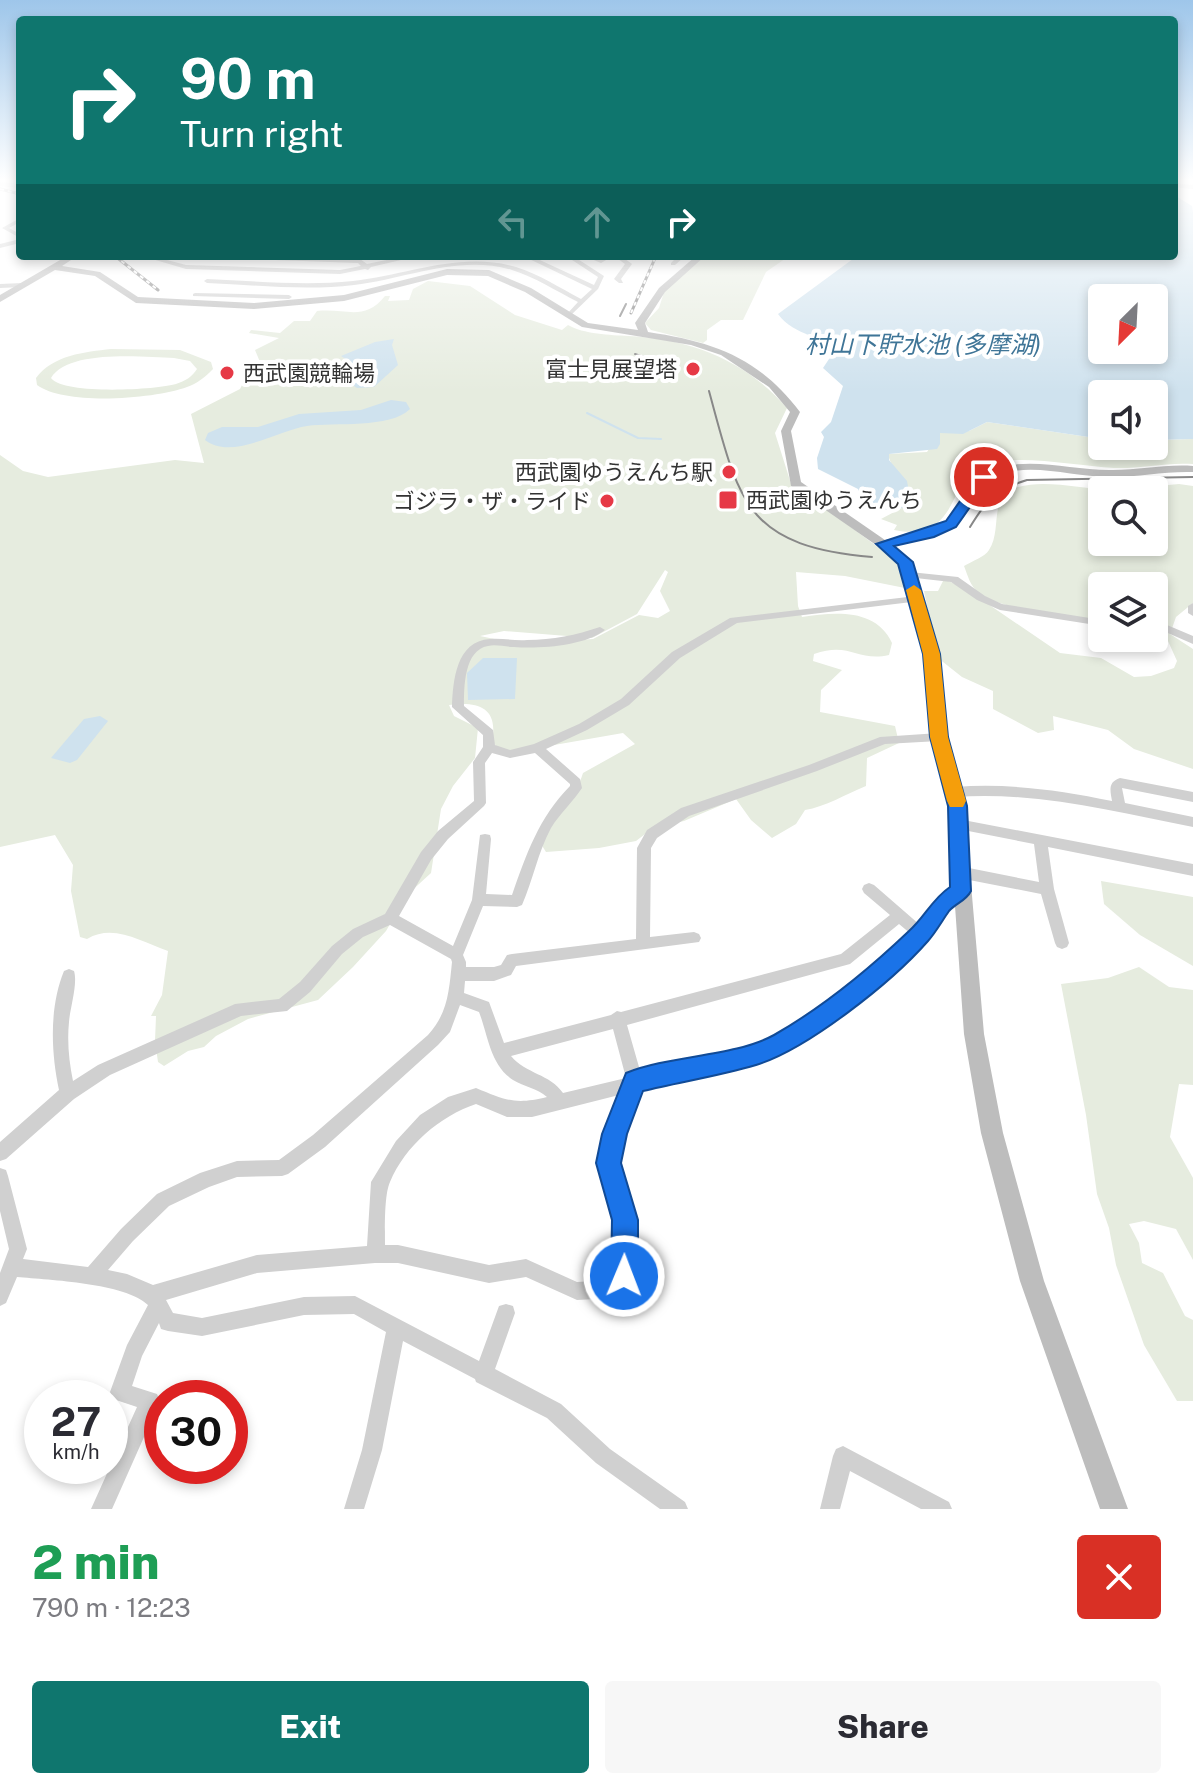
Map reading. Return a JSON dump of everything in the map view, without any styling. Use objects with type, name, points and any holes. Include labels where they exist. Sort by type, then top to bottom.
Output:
[{"type":"street","points":[[1,294],[64,260]]},
{"type":"street","points":[[157,260],[175,266],[309,272],[368,268],[390,260]]},
{"type":"street","points":[[187,304],[226,260]]},
{"type":"street","points":[[195,295],[287,300],[318,260]]},
{"type":"street","points":[[347,260],[360,261],[368,268]]},
{"type":"street","points":[[397,260],[412,274]]},
{"type":"street","points":[[487,270],[498,260]]},
{"type":"street","points":[[535,260],[596,288]]},
{"type":"street","points":[[528,276],[578,260],[601,276],[596,288],[570,314]]},
{"type":"street","points":[[621,282],[617,279],[629,264],[623,260]]},
{"type":"street","points":[[673,264],[678,260]]},
{"type":"street","points":[[644,335],[640,324],[662,290],[696,260]]},
{"type":"street","points":[[207,281],[352,283],[412,274],[450,263],[494,264],[528,276],[582,302]]},
{"type":"street","points":[[51,267],[97,274],[136,300],[187,304],[307,304],[354,296],[439,273],[477,271],[503,277],[582,324],[717,350],[736,358],[773,385],[795,410],[786,434],[795,484],[904,560],[910,575],[931,654],[939,737],[955,792],[974,1034],[992,1133],[1032,1281],[1114,1509]]},
{"type":"street","points":[[883,544],[929,534],[951,524],[960,515],[977,483],[997,472],[1033,468],[1110,474],[1193,469]]},
{"type":"street","points":[[910,575],[954,579],[1000,607],[1088,621]]},
{"type":"street","points":[[489,748],[510,754],[537,748],[583,727],[625,702],[676,655],[734,620],[916,599]]},
{"type":"street","points":[[1193,606],[1193,613]]},
{"type":"street","points":[[1168,629],[1193,640]]},
{"type":"street","points":[[0,1153],[68,1093],[104,1070],[240,1009],[282,1006],[305,987],[337,950],[358,933],[390,918],[426,856],[443,835],[480,803],[479,762],[489,748],[489,733],[458,707],[461,667],[478,645],[486,642],[518,644],[574,639],[600,630]]},
{"type":"street","points":[[643,944],[644,848],[652,834],[685,812],[884,740],[939,737]]},
{"type":"street","points":[[479,900],[517,901],[536,843],[560,802],[576,788],[576,782],[537,748]]},
{"type":"street","points":[[1119,809],[1116,786],[1120,783],[1193,797]]},
{"type":"street","points":[[955,792],[990,790],[1193,822]]},
{"type":"street","points":[[958,824],[1193,870]]},
{"type":"street","points":[[91,1277],[163,1200],[206,1179],[237,1169],[282,1168],[319,1141],[445,1027],[456,997],[456,955],[479,900],[485,839]]},
{"type":"street","points":[[1040,840],[1047,889],[1062,943]]},
{"type":"street","points":[[960,882],[1047,889]]},
{"type":"street","points":[[375,1254],[380,1182],[402,1147],[426,1121],[454,1103],[476,1096],[507,1109],[532,1109],[757,1053],[780,1044],[848,997],[921,934],[960,882]]},
{"type":"street","points":[[869,889],[921,934]]},
{"type":"street","points":[[500,1052],[845,959],[900,915]]},
{"type":"street","points":[[390,918],[456,955]]},
{"type":"street","points":[[458,974],[494,974],[506,970],[512,960],[694,938]]},
{"type":"street","points":[[68,1093],[62,1070],[59,1029],[69,976]]},
{"type":"street","points":[[456,997],[484,1007],[500,1052],[512,1070],[551,1088],[560,1102]]},
{"type":"street","points":[[101,1509],[150,1401],[120,1392],[155,1300],[257,1264],[375,1254],[398,1254],[489,1274],[526,1268],[577,1291],[615,1289],[624,1276],[627,1263],[625,1220],[609,1163],[615,1134],[635,1081],[617,1018]]},
{"type":"street","points":[[0,1176],[18,1249],[0,1297]]},
{"type":"street","points":[[12,1267],[124,1284],[155,1300],[168,1322],[202,1327],[290,1308],[355,1305],[554,1411],[603,1456],[678,1509]]},
{"type":"street","points":[[483,1375],[506,1313]]},
{"type":"street","points":[[354,1509],[372,1450],[396,1329]]},
{"type":"street","points":[[830,1509],[843,1456],[942,1509]]},
{"type":"shaded area","points":[[700,260],[783,260],[766,272],[743,320],[721,320],[707,330],[707,340],[703,343],[651,330],[645,323],[659,308],[665,289]]},
{"type":"shaded area","points":[[428,281],[470,286],[515,315],[562,330],[568,325],[589,332],[651,338],[695,347],[735,365],[771,391],[787,408],[775,433],[793,490],[821,505],[898,562],[905,588],[845,576],[796,572],[798,606],[802,617],[841,614],[865,618],[876,623],[892,643],[889,655],[869,656],[845,650],[814,654],[813,661],[842,670],[821,690],[820,712],[895,726],[899,743],[867,758],[866,786],[805,810],[796,824],[772,838],[751,820],[736,799],[684,821],[653,828],[636,841],[599,848],[546,852],[541,844],[545,834],[574,792],[583,773],[635,744],[623,733],[514,752],[498,748],[492,741],[492,720],[484,709],[469,704],[449,705],[454,716],[478,728],[475,758],[453,786],[441,809],[431,873],[407,895],[386,931],[318,1000],[248,1019],[216,1036],[204,1047],[188,1051],[164,1066],[158,1062],[156,1016],[151,1016],[162,995],[168,951],[117,933],[87,939],[80,937],[71,891],[73,865],[55,835],[0,847],[0,455],[23,471],[48,477],[175,460],[204,463],[191,414],[240,389],[252,366],[260,362],[255,350],[279,338],[249,333],[251,330],[280,333],[294,321],[310,321],[317,311],[362,311],[370,309],[385,296],[390,296],[388,301],[409,300],[413,289]],"holes":[[[665,570],[668,572],[660,591],[670,611],[658,618],[639,615],[593,639],[518,644],[480,636],[504,631],[592,638],[637,614]]]},
{"type":"shaded area","points":[[111,349],[180,350],[211,362],[213,369],[187,387],[133,397],[68,396],[37,385],[36,378],[51,364],[80,353]],"holes":[[[145,357],[190,361],[197,369],[193,374],[182,382],[165,386],[91,389],[73,387],[51,378],[73,362],[89,359]]]},
{"type":"shaded area","points":[[987,422],[1088,437],[1088,460],[1168,460],[1168,440],[1193,439],[1193,464],[1114,468],[1032,460],[1000,461],[973,471],[942,518],[931,527],[916,532],[894,530],[897,525],[881,519],[911,503],[906,486],[888,454],[927,452],[939,433],[969,431]]},
{"type":"shaded area","points":[[1029,485],[1088,488],[1088,556],[1168,556],[1168,485],[1193,486],[1193,603],[1176,617],[1170,634],[1193,649],[1193,769],[1134,749],[1108,730],[1053,716],[1054,730],[1038,733],[993,709],[993,691],[962,677],[938,658],[924,591],[938,591],[944,579],[966,589],[1060,653],[1101,658],[1134,677],[1151,676],[1174,668],[1177,661],[1168,641],[1168,572],[1088,572],[1088,619],[1018,608],[988,599],[973,587],[964,566],[989,550],[1002,497],[1008,491]]},
{"type":"shaded area","points":[[1101,881],[1193,897],[1193,966],[1140,935],[1104,904]]},
{"type":"shaded area","points":[[1139,967],[1169,987],[1193,990],[1193,1085],[1179,1084],[1170,1137],[1193,1178],[1193,1260],[1176,1229],[1144,1221],[1129,1224],[1139,1243],[1142,1263],[1163,1273],[1185,1316],[1193,1320],[1193,1401],[1177,1401],[1144,1345],[1116,1265],[1109,1228],[1097,1194],[1086,1115],[1061,984],[1108,978]]},
{"type":"water","name":"村山下貯水池 (多摩湖)","points":[[1178,251],[1193,251],[1193,439],[1168,440],[1168,380],[1088,380],[1088,437],[987,422],[963,434],[940,433],[937,449],[889,454],[889,460],[907,481],[911,503],[895,509],[866,506],[858,489],[818,469],[817,458],[824,437],[821,432],[831,422],[843,386],[823,368],[833,353],[824,343],[785,322],[778,314],[852,260],[1178,260]]},
{"type":"water","points":[[394,339],[392,345],[398,365],[374,387],[357,388],[336,372],[344,368],[347,360],[341,356],[375,342]]},
{"type":"water","points":[[391,400],[406,402],[410,409],[389,420],[307,426],[241,446],[216,446],[205,440],[208,433],[222,427],[258,427],[299,414],[361,410]]},
{"type":"water","points":[[483,658],[517,658],[515,699],[468,700],[467,673]]},
{"type":"water","points":[[100,716],[108,721],[77,760],[70,763],[51,758],[84,719]]},
{"type":"waterway","points":[[587,413],[638,438],[661,439]]},
{"type":"tram line","points":[[620,316],[626,304]]},
{"type":"tram line","points":[[635,354],[667,365]]},
{"type":"tram line","points":[[709,391],[729,462],[740,489],[754,511],[772,529],[797,542],[829,551],[872,557]]},
{"type":"tram line","points":[[970,527],[993,496],[1027,480],[1193,477]]},
{"type":"railway","points":[[120,260],[158,290]]},
{"type":"railway","points":[[631,313],[654,260]]},
{"type":"slow traffic","points":[[914,590],[931,654],[939,737],[957,801]]},
{"type":"place","name":"富士見展望塔","points":[[693,369]]},
{"type":"place","name":"西武園競輪場","points":[[227,373]]},
{"type":"place","name":"西武園ゆうえんち駅","points":[[729,472]]},
{"type":"place","name":"西武園ゆうえんち","points":[[728,500]]},
{"type":"place","name":"ゴジラ・ザ・ライド","points":[[607,501]]},
{"type":"route","points":[[624,1276],[627,1263],[625,1220],[609,1163],[615,1134],[635,1081],[757,1053],[780,1044],[888,965],[921,934],[944,902],[961,891],[957,806],[939,737],[931,654],[905,562],[883,544],[945,528],[960,515],[975,486],[984,477]]}]
